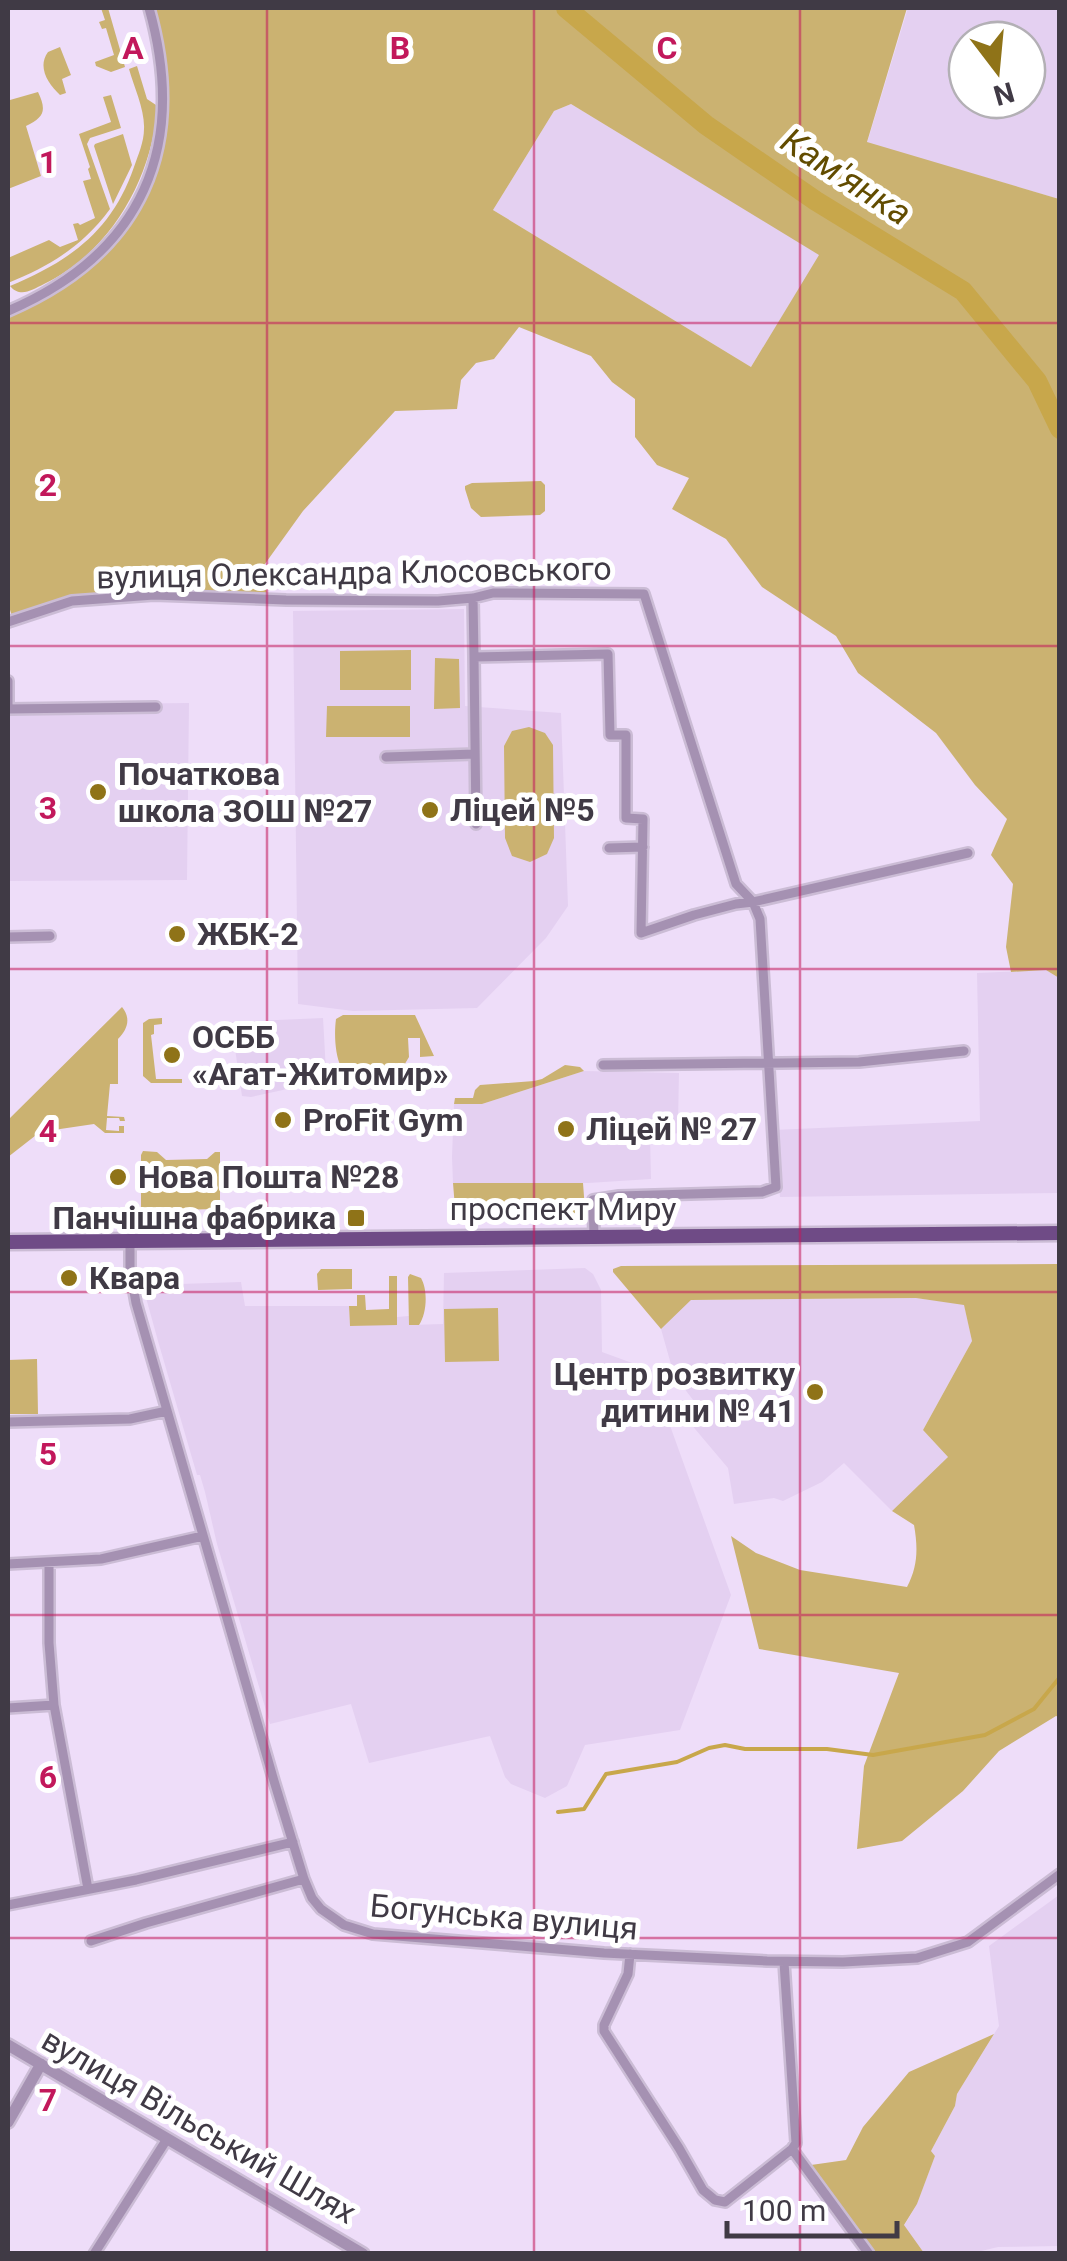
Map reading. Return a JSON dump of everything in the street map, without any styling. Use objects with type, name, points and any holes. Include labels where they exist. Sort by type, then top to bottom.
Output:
[{"type":"main road","name":"проспект Миру","points":[[8,1242],[1060,1234]]},
{"type":"street","points":[[8,310],[64,280],[97,255],[128,217],[148,181],[158,148],[164,98],[160,53],[149,8]]},
{"type":"street","name":"вулиця Олександра Клосовського","points":[[8,622],[72,602],[154,595],[438,601],[493,594],[644,594],[736,884],[753,902]]},
{"type":"street","points":[[473,598],[476,824]]},
{"type":"street","points":[[474,657],[608,654],[610,736],[626,735],[626,818],[643,819],[641,933],[736,904],[968,854]]},
{"type":"street","points":[[8,681],[8,709],[156,707]]},
{"type":"street","points":[[386,757],[475,754]]},
{"type":"street","points":[[609,848],[643,847]]},
{"type":"street","points":[[594,1236],[593,1200],[762,1192],[776,1188],[760,919],[753,902]]},
{"type":"street","points":[[8,937],[50,936]]},
{"type":"street","points":[[603,1065],[858,1062],[964,1051]]},
{"type":"street","name":"Богунська вулиця","points":[[130,1241],[136,1303],[304,1879],[321,1909],[344,1924],[373,1934],[630,1954],[844,1962],[917,1958],[968,1942],[1060,1874]]},
{"type":"street","points":[[8,1422],[130,1419],[167,1411]]},
{"type":"street","points":[[8,1564],[112,1557],[203,1536]]},
{"type":"street","points":[[49,1563],[54,1705],[88,1889]]},
{"type":"street","points":[[8,1708],[54,1705]]},
{"type":"street","points":[[8,1906],[293,1842]]},
{"type":"street","points":[[91,1941],[304,1879]]},
{"type":"street","points":[[630,1954],[628,1974],[604,2031],[703,2190],[725,2202],[796,2143],[784,1962]]},
{"type":"street","name":"вулиця Вільський Шлях","points":[[8,2045],[363,2254]]},
{"type":"street","points":[[8,2122],[41,2064]]},
{"type":"street","points":[[94,2254],[167,2139]]},
{"type":"street","points":[[792,2149],[869,2254]]},
{"type":"shaded area","points":[[101,8],[108,8],[125,67],[111,72],[95,62],[114,55],[106,28],[102,29],[99,22],[105,20]]},
{"type":"shaded area","points":[[149,8],[907,8],[867,142],[1059,199],[1059,978],[1046,970],[1011,972],[1006,947],[1013,884],[991,855],[1007,819],[975,785],[936,733],[858,673],[836,636],[762,587],[726,539],[672,509],[689,478],[657,465],[635,437],[635,399],[612,382],[591,356],[519,327],[494,359],[476,363],[461,380],[457,409],[395,411],[303,511],[262,568],[268,598],[154,595],[72,601],[13,620],[8,603],[8,308],[40,293],[97,255],[138,199],[163,115]],"holes":[[[571,104],[819,255],[751,367],[493,210],[554,111]]]},
{"type":"shaded area","points":[[908,8],[1059,8],[1059,199],[867,143]]},
{"type":"shaded area","points":[[60,47],[71,75],[62,79],[66,93],[60,95],[48,81],[44,64],[48,52]]},
{"type":"shaded area","points":[[137,66],[147,99],[156,105],[157,112],[146,164],[122,213],[88,254],[67,271],[35,289],[14,290],[10,286],[52,266],[86,241],[114,209],[125,189],[144,134],[143,114],[129,69]]},
{"type":"shaded area","points":[[38,92],[42,113],[26,126],[41,176],[8,189],[8,95],[10,100]]},
{"type":"shaded area","points":[[111,95],[121,128],[90,138],[87,144],[110,209],[65,254],[8,283],[8,258],[49,240],[60,247],[78,240],[73,224],[95,218],[83,181],[91,179],[90,167],[79,134],[111,122],[103,97]]},
{"type":"shaded area","points":[[571,104],[820,255],[751,367],[493,210],[554,111]]},
{"type":"shaded area","points":[[123,134],[132,165],[113,204],[94,146]]},
{"type":"shaded area","points":[[541,481],[545,485],[545,511],[540,515],[481,517],[471,508],[465,489],[472,483]]},
{"type":"shaded area","name":"Ліцей №5","points":[[464,609],[465,706],[561,713],[568,906],[546,938],[477,1008],[353,1011],[298,1004],[293,611]]},
{"type":"shaded area","points":[[411,650],[411,690],[340,690],[340,651]]},
{"type":"shaded area","points":[[435,658],[459,659],[460,708],[434,709]]},
{"type":"shaded area","name":"Початкова школа ЗОШ №27","points":[[189,703],[187,880],[8,881],[8,705]]},
{"type":"shaded area","points":[[327,706],[410,706],[410,737],[326,737]]},
{"type":"shaded area","points":[[529,727],[545,733],[553,745],[554,838],[547,854],[530,862],[512,856],[505,838],[504,746],[512,731]]},
{"type":"shaded area","points":[[1046,970],[1059,978],[1059,1193],[780,1197],[773,1130],[980,1121],[977,973]]},
{"type":"shaded area","points":[[122,1007],[127,1023],[118,1039],[118,1084],[110,1084],[107,1116],[124,1117],[125,1121],[107,1118],[106,1130],[119,1131],[119,1126],[124,1126],[124,1133],[105,1133],[94,1124],[40,1132],[8,1157],[8,1120]]},
{"type":"shaded area","points":[[343,1015],[415,1015],[434,1056],[420,1057],[420,1038],[408,1038],[409,1057],[403,1067],[341,1067],[335,1031],[336,1019]]},
{"type":"shaded area","points":[[162,1018],[162,1024],[154,1025],[151,1035],[156,1079],[182,1079],[182,1083],[151,1083],[143,1076],[143,1023]]},
{"type":"shaded area","points":[[323,1018],[326,1071],[283,1090],[242,1096],[231,1022]]},
{"type":"shaded area","points":[[565,1065],[584,1071],[482,1104],[454,1104],[455,1098],[473,1098],[480,1085],[534,1081]]},
{"type":"shaded area","name":"Ліцей № 27","points":[[584,1071],[679,1073],[680,1133],[650,1136],[651,1179],[453,1183],[454,1104],[482,1104]]},
{"type":"shaded area","points":[[143,1151],[157,1152],[166,1160],[207,1159],[220,1152],[220,1202],[214,1209],[144,1211]]},
{"type":"shaded area","points":[[453,1183],[583,1183],[585,1210],[459,1214]]},
{"type":"shaded area","points":[[1059,1264],[1059,1717],[999,1751],[963,1791],[902,1841],[857,1849],[864,1766],[899,1673],[759,1649],[731,1536],[756,1553],[800,1570],[907,1587],[916,1557],[914,1525],[892,1511],[948,1457],[923,1430],[972,1341],[964,1305],[916,1298],[691,1300],[661,1329],[613,1269]]},
{"type":"shaded area","points":[[585,1268],[601,1290],[602,1352],[654,1371],[654,1390],[731,1595],[680,1730],[585,1745],[567,1786],[545,1798],[511,1784],[490,1736],[369,1763],[351,1704],[270,1724],[158,1341],[146,1287],[241,1282],[245,1306],[349,1306],[350,1326],[397,1324],[397,1317],[409,1316],[410,1325],[443,1324],[444,1273]]},
{"type":"shaded area","points":[[321,1269],[352,1269],[352,1289],[318,1290],[317,1274]]},
{"type":"shaded area","points":[[410,1274],[421,1278],[425,1289],[425,1308],[419,1325],[409,1325]]},
{"type":"shaded area","points":[[389,1276],[397,1276],[397,1325],[350,1326],[349,1306],[357,1306],[357,1295],[365,1295],[366,1310],[389,1309]]},
{"type":"shaded area","name":"Центр розвитку дитини № 41","points":[[916,1298],[964,1304],[972,1341],[923,1430],[948,1457],[892,1511],[844,1463],[822,1482],[783,1501],[774,1498],[734,1504],[728,1468],[690,1423],[703,1413],[674,1375],[661,1329],[691,1300]]},
{"type":"shaded area","points":[[498,1308],[499,1361],[445,1362],[444,1309]]},
{"type":"shaded area","points":[[37,1359],[38,1414],[8,1414],[8,1360]]},
{"type":"shaded area","points":[[1059,1895],[1059,2246],[924,2253],[904,2226],[917,2204],[935,2156],[931,2151],[955,2106],[957,2094],[999,2026],[989,1946]]},
{"type":"shaded area","points":[[994,2034],[957,2094],[955,2106],[931,2151],[935,2156],[917,2204],[904,2225],[924,2253],[869,2253],[804,2166],[846,2160],[863,2127],[909,2072]]},
{"type":"waterway","name":"Кам'янка","points":[[566,8],[706,125],[816,201],[963,291],[1037,381],[1060,429]]},
{"type":"waterway","points":[[558,1812],[584,1809],[606,1774],[677,1762],[725,1745],[873,1755],[985,1735],[1034,1709],[1060,1677]]},
{"type":"place","name":"Початкова школа ЗОШ №27","points":[[98,792]]},
{"type":"place","name":"Ліцей №5","points":[[430,810]]},
{"type":"place","name":"ЖБК-2","points":[[177,934]]},
{"type":"place","name":"ОСББ «Агат-Житомир»","points":[[172,1055]]},
{"type":"place","name":"ProFit Gym","points":[[283,1120]]},
{"type":"place","name":"Ліцей № 27","points":[[566,1129]]},
{"type":"place","name":"Нова Пошта №28","points":[[118,1177]]},
{"type":"place","name":"Панчішна фабрика","points":[[356,1218]]},
{"type":"place","name":"Квара","points":[[69,1278]]},
{"type":"place","name":"Центр розвитку дитини № 41","points":[[815,1392]]}]
